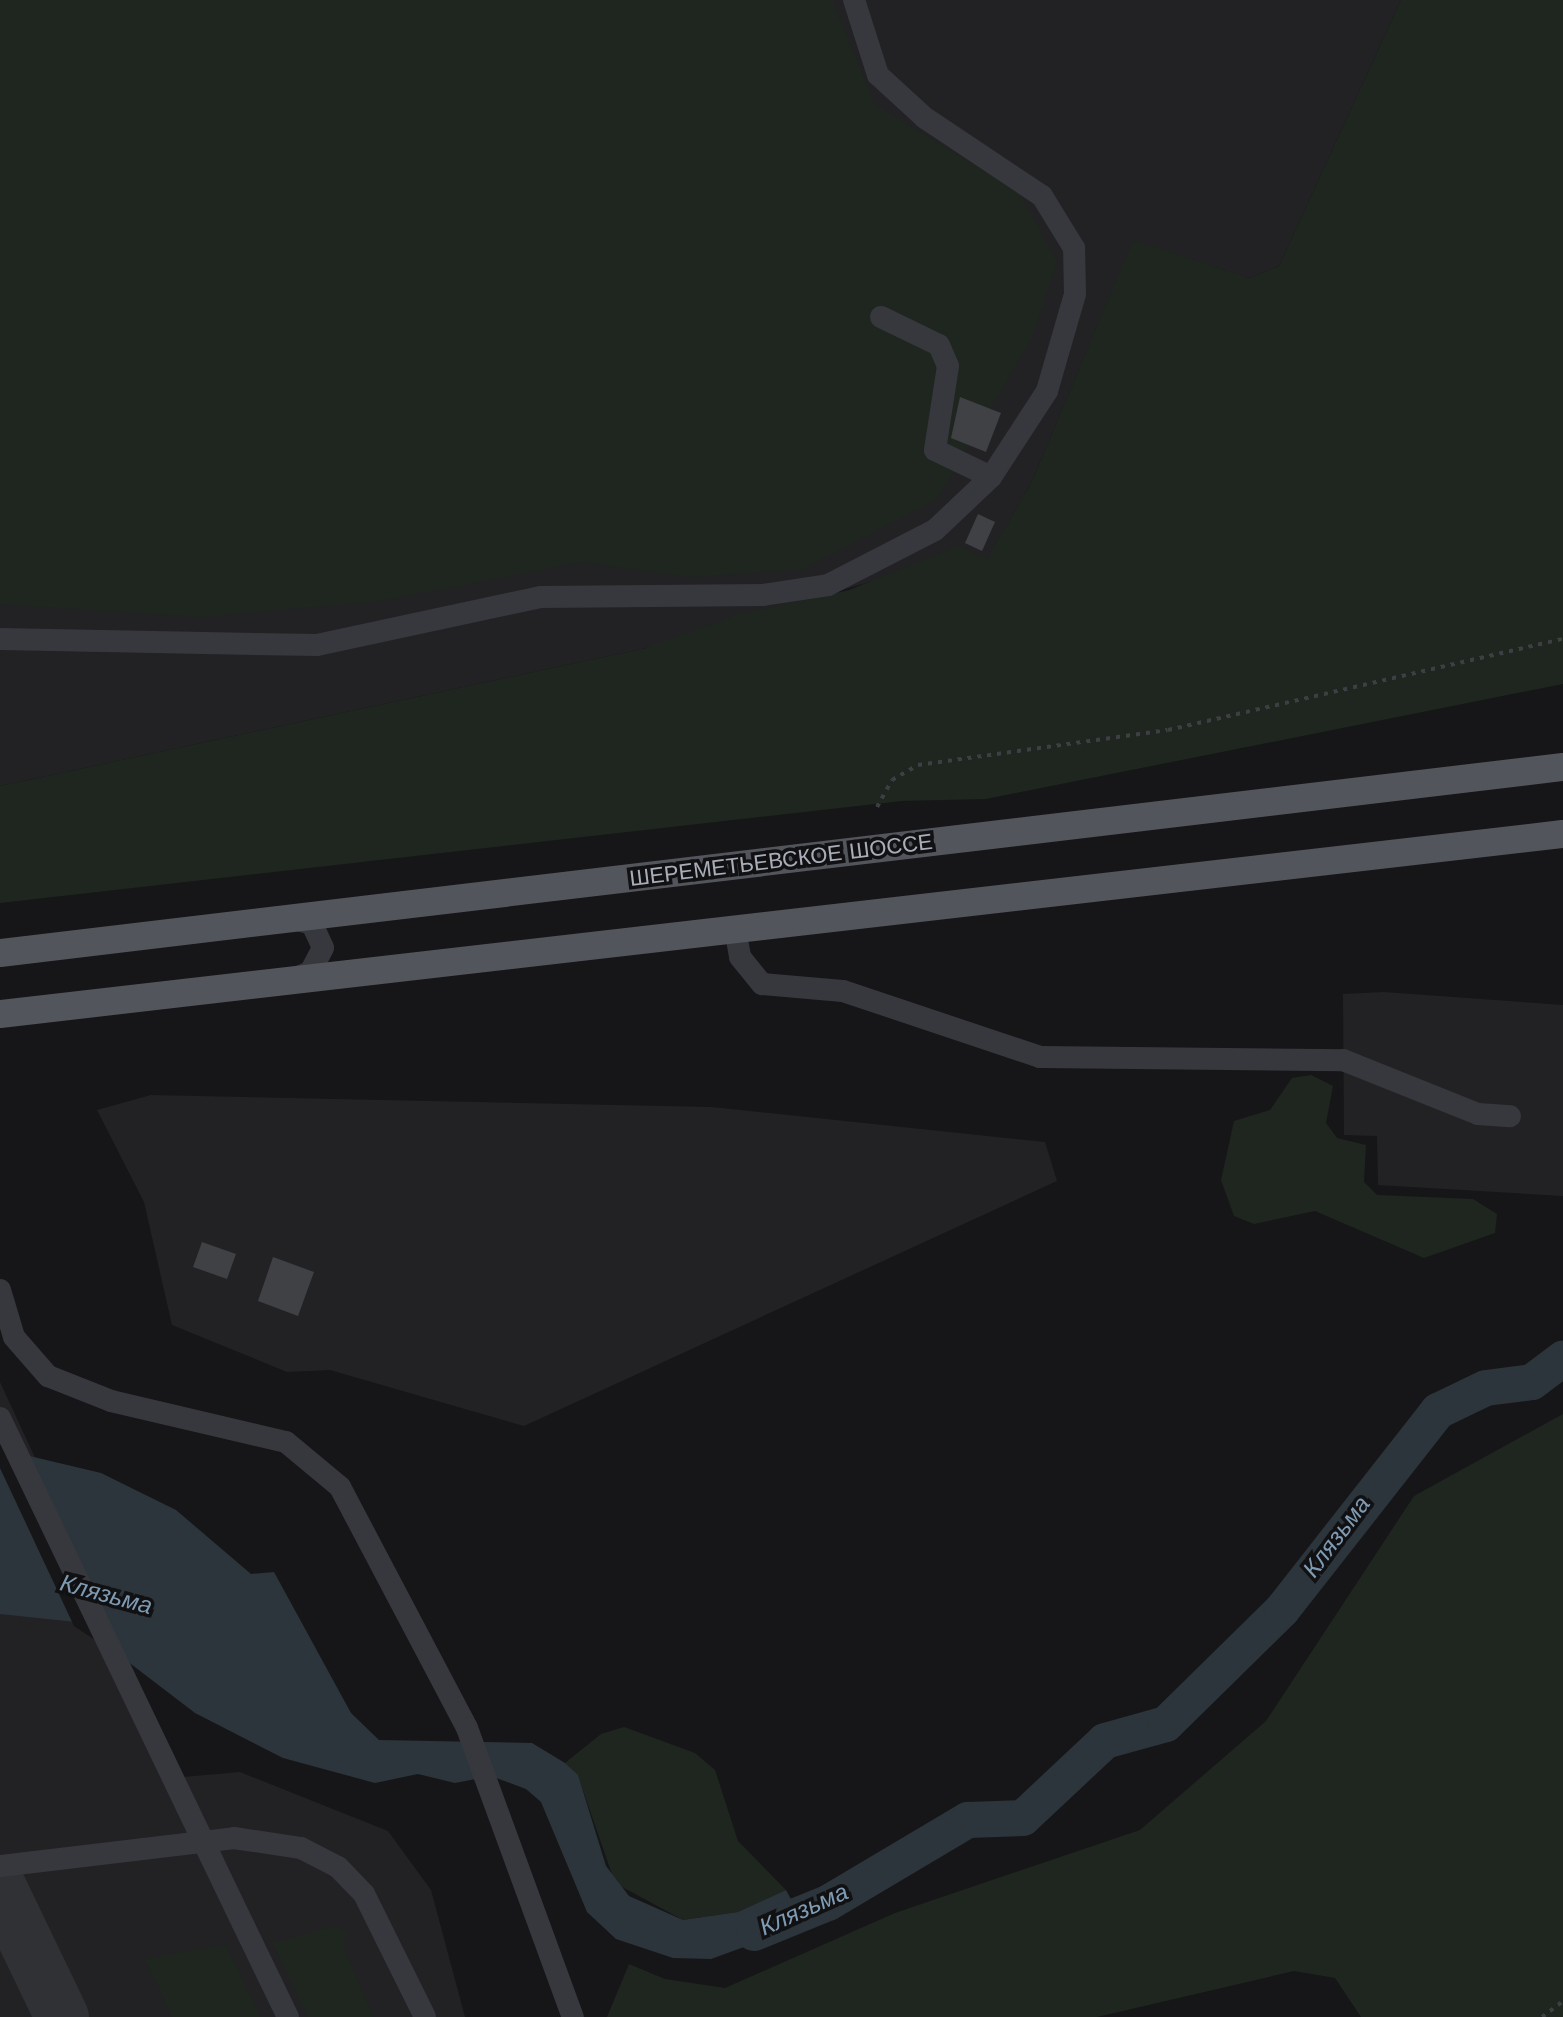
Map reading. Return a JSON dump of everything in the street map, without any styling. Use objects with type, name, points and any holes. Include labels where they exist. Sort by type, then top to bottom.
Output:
[{"type":"main road","name":"ШЕРЕМЕТЬЕВСКОЕ ШОССЕ","points":[[0,953],[1563,767]]},
{"type":"main road","points":[[0,1014],[298,977],[1563,834]]},
{"type":"street","points":[[0,639],[317,645],[541,597],[720,598],[828,585],[902,552],[991,477],[1047,391],[1066,343],[1074,248],[1042,196],[925,118],[878,75],[854,0]]},
{"type":"street","points":[[881,317],[939,345],[948,366],[935,450],[991,477]]},
{"type":"street","points":[[286,917],[312,924],[323,948],[310,972],[298,977]]},
{"type":"street","points":[[735,928],[740,957],[762,984],[843,991],[1040,1057],[1343,1060],[1478,1114],[1510,1116]]},
{"type":"street","points":[[0,1290],[1,1321],[48,1376],[111,1401],[286,1442],[340,1487],[467,1728],[573,2017]]},
{"type":"street","points":[[0,1418],[288,2017]]},
{"type":"street","points":[[0,1866],[234,1838],[301,1848],[338,1867],[364,1894],[425,2017]]},
{"type":"path","points":[[877,807],[892,780],[918,765],[1027,756],[1168,730],[1563,639]]},
{"type":"path","points":[[1542,2017],[1563,2001]]},
{"type":"shaded area","points":[[0,0],[1401,0],[1279,266],[1249,278],[1133,241],[1032,481],[987,560],[893,575],[646,648],[0,786]]},
{"type":"shaded area","points":[[0,0],[832,0],[875,105],[1018,191],[1057,261],[1032,338],[937,499],[803,569],[692,577],[581,562],[379,601],[200,617],[0,604]]},
{"type":"shaded area","points":[[1401,0],[1563,0],[1563,684],[986,799],[902,801],[0,903],[0,786],[646,648],[737,615],[849,590],[959,546],[987,559],[1032,481],[1133,240],[1249,278],[1279,266]]},
{"type":"shaded area","points":[[1384,992],[1563,1005],[1563,1196],[1378,1185],[1377,1136],[1344,1135],[1343,994]]},
{"type":"shaded area","points":[[1311,1075],[1333,1086],[1326,1123],[1337,1138],[1366,1145],[1364,1182],[1377,1195],[1473,1199],[1497,1214],[1495,1233],[1424,1258],[1315,1211],[1254,1224],[1234,1216],[1221,1180],[1234,1121],[1270,1110],[1292,1078]]},
{"type":"shaded area","points":[[151,1095],[711,1107],[1045,1142],[1057,1181],[524,1426],[330,1370],[287,1372],[172,1325],[144,1202],[97,1110]]},
{"type":"shaded area","points":[[0,1382],[183,1777],[240,1772],[388,1831],[431,1890],[465,2017],[0,2017]]},
{"type":"shaded area","points":[[1563,1414],[1563,2017],[1361,2017],[1335,1978],[1294,1971],[1097,2017],[607,2017],[629,1964],[665,1979],[725,1988],[895,1913],[1140,1830],[1266,1721],[1414,1496]]},
{"type":"shaded area","points":[[624,1727],[695,1753],[715,1770],[738,1841],[786,1890],[738,1912],[683,1920],[615,1883],[578,1776],[565,1763],[601,1734]]},
{"type":"shaded area","points":[[337,1926],[347,1933],[343,1946],[373,2017],[308,2017],[273,1943]]},
{"type":"shaded area","points":[[226,1944],[260,2017],[172,2017],[145,1959]]},
{"type":"water","points":[[0,1449],[101,1473],[176,1510],[251,1574],[274,1572],[351,1713],[379,1740],[532,1743],[565,1763],[578,1775],[606,1866],[629,1896],[683,1920],[738,1912],[786,1890],[805,1925],[711,1959],[673,1958],[616,1939],[587,1912],[541,1802],[526,1789],[491,1776],[455,1783],[418,1774],[375,1783],[283,1758],[195,1713],[76,1622],[0,1614]]},
{"type":"pier","points":[[0,1445],[15,1446],[122,1658],[74,1626],[0,1468]]},
{"type":"building","points":[[960,397],[1001,413],[986,452],[951,438]]},
{"type":"building","points":[[978,514],[995,522],[982,551],[965,543]]},
{"type":"building","points":[[202,1242],[236,1254],[227,1279],[193,1267]]},
{"type":"building","points":[[273,1257],[314,1272],[298,1316],[258,1301]]},
{"type":"waterway","name":"Клязьма","points":[[754,1933],[828,1903],[968,1820],[1023,1818],[1105,1741],[1166,1724],[1282,1610],[1438,1411],[1486,1388],[1532,1382],[1563,1359]]},
{"type":"taxiway","points":[[0,1888],[62,2017]]}]
